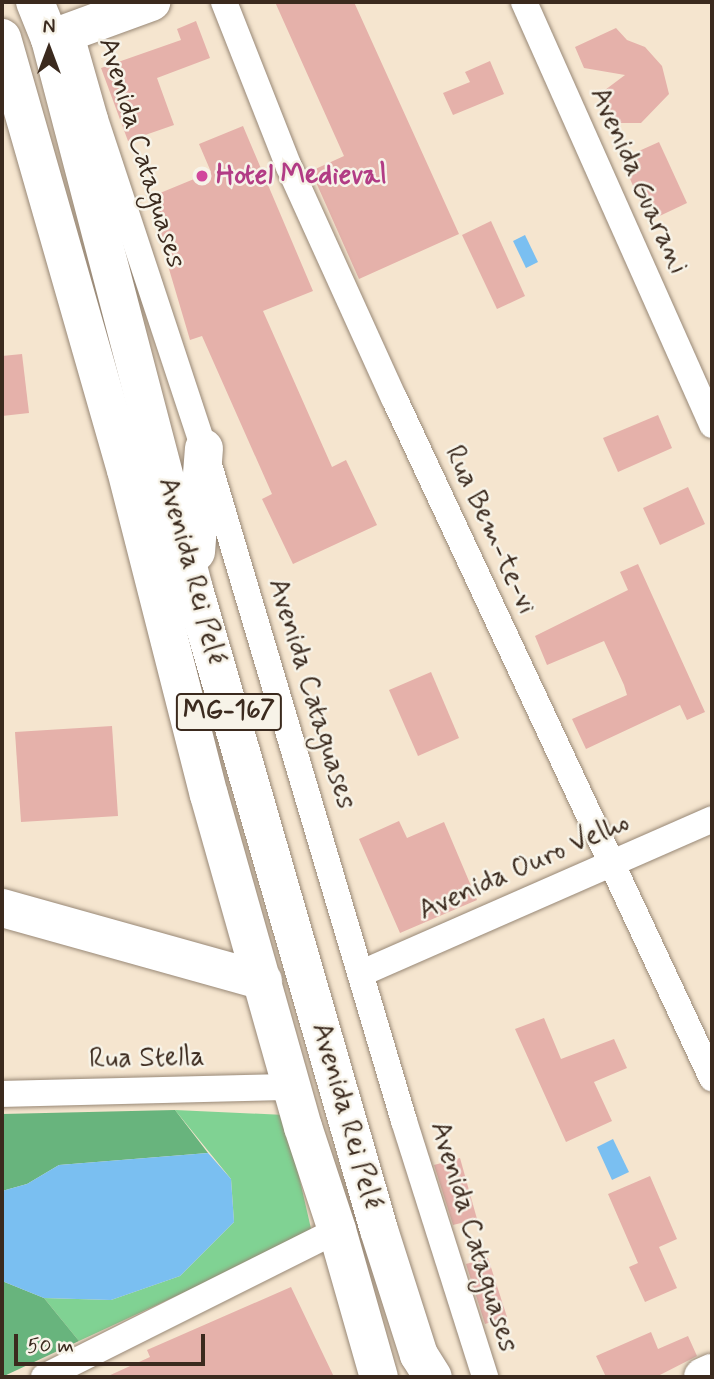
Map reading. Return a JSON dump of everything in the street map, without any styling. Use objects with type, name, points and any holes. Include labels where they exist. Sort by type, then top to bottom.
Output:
[{"type":"main road","name":"Avenida Rei Pelé","points":[[35,2],[60,35],[194,589],[379,1230],[419,1354],[433,1377]]},
{"type":"main road","points":[[60,35],[108,10],[151,2]]},
{"type":"main road","name":"Avenida Rei Pelé","points":[[2,38],[12,109],[126,470],[209,795],[303,1127],[337,1230],[379,1377]]},
{"type":"main road","points":[[194,589],[204,447]]},
{"type":"main road","points":[[2,908],[263,982]]},
{"type":"main road","points":[[703,1377],[712,1373]]},
{"type":"street","name":"Rua Bem-te-vi","points":[[224,2],[289,167],[388,386],[712,1078]]},
{"type":"street","name":"Avenida Guarani","points":[[524,2],[712,425]]},
{"type":"street","name":"Avenida Cataguases","points":[[60,35],[95,119],[204,447],[408,1135],[485,1377]]},
{"type":"street","name":"Avenida Ouro Velho","points":[[362,973],[712,819]]},
{"type":"street","name":"Rua Stella","points":[[2,1094],[293,1087]]},
{"type":"street","points":[[44,1377],[337,1230]]},
{"type":"green space","points":[[175,1110],[285,1115],[312,1233],[79,1341],[44,1298],[111,1300],[180,1276],[234,1222],[231,1179]]},
{"type":"green space","points":[[175,1110],[208,1153],[59,1165],[27,1184],[2,1191],[2,1114]]},
{"type":"green space","points":[[2,1281],[44,1298],[79,1341],[2,1377]]},
{"type":"water","points":[[525,235],[538,262],[526,268],[513,241]]},
{"type":"water","points":[[613,1139],[629,1172],[612,1180],[597,1147]]},
{"type":"water","points":[[208,1153],[231,1179],[234,1222],[180,1276],[111,1300],[44,1298],[2,1281],[2,1191],[27,1184],[59,1165]]},
{"type":"building","points":[[275,2],[354,2],[459,234],[359,279],[311,171],[344,156]]},
{"type":"building","points":[[196,21],[210,58],[157,78],[174,125],[128,141],[101,68],[181,40],[177,29]]},
{"type":"building","points":[[616,28],[627,40],[645,47],[662,66],[669,94],[641,123],[615,123],[597,96],[625,75],[584,68],[575,47]]},
{"type":"building","points":[[490,61],[504,94],[453,115],[443,93],[470,82],[465,72]]},
{"type":"building","points":[[243,126],[313,291],[263,311],[332,467],[346,460],[377,525],[293,564],[262,499],[272,494],[202,336],[190,340],[148,198],[211,172],[199,144]]},
{"type":"building","points":[[659,142],[687,203],[649,221],[621,159]]},
{"type":"building","points":[[491,221],[525,296],[497,309],[462,235]]},
{"type":"building","points":[[22,354],[29,413],[2,416],[2,356]]},
{"type":"building","points":[[658,415],[672,448],[618,472],[603,438]]},
{"type":"building","points":[[688,487],[705,524],[660,545],[643,508]]},
{"type":"building","points":[[638,564],[705,712],[687,720],[680,705],[586,749],[572,719],[627,695],[624,685],[604,641],[547,665],[535,636],[628,590],[620,572]]},
{"type":"building","points":[[431,672],[459,738],[418,756],[389,690]]},
{"type":"building","points":[[112,726],[118,816],[21,822],[15,732]]},
{"type":"building","points":[[399,821],[407,838],[444,822],[477,900],[400,933],[359,839]]},
{"type":"building","points":[[544,1018],[561,1059],[614,1039],[627,1068],[594,1082],[612,1121],[566,1142],[515,1029]]},
{"type":"building","points":[[460,1158],[477,1219],[453,1225],[434,1165]]},
{"type":"building","points":[[650,1176],[677,1239],[659,1247],[677,1288],[645,1302],[629,1267],[638,1263],[608,1194]]},
{"type":"building","points":[[488,1258],[507,1317],[485,1324],[466,1264]]},
{"type":"building","points":[[291,1287],[334,1377],[106,1377],[150,1357],[147,1350]]},
{"type":"building","points":[[651,1332],[658,1349],[688,1336],[697,1356],[656,1377],[606,1377],[596,1356]]},
{"type":"place","name":"Hotel Medieval","points":[[202,176]]}]
